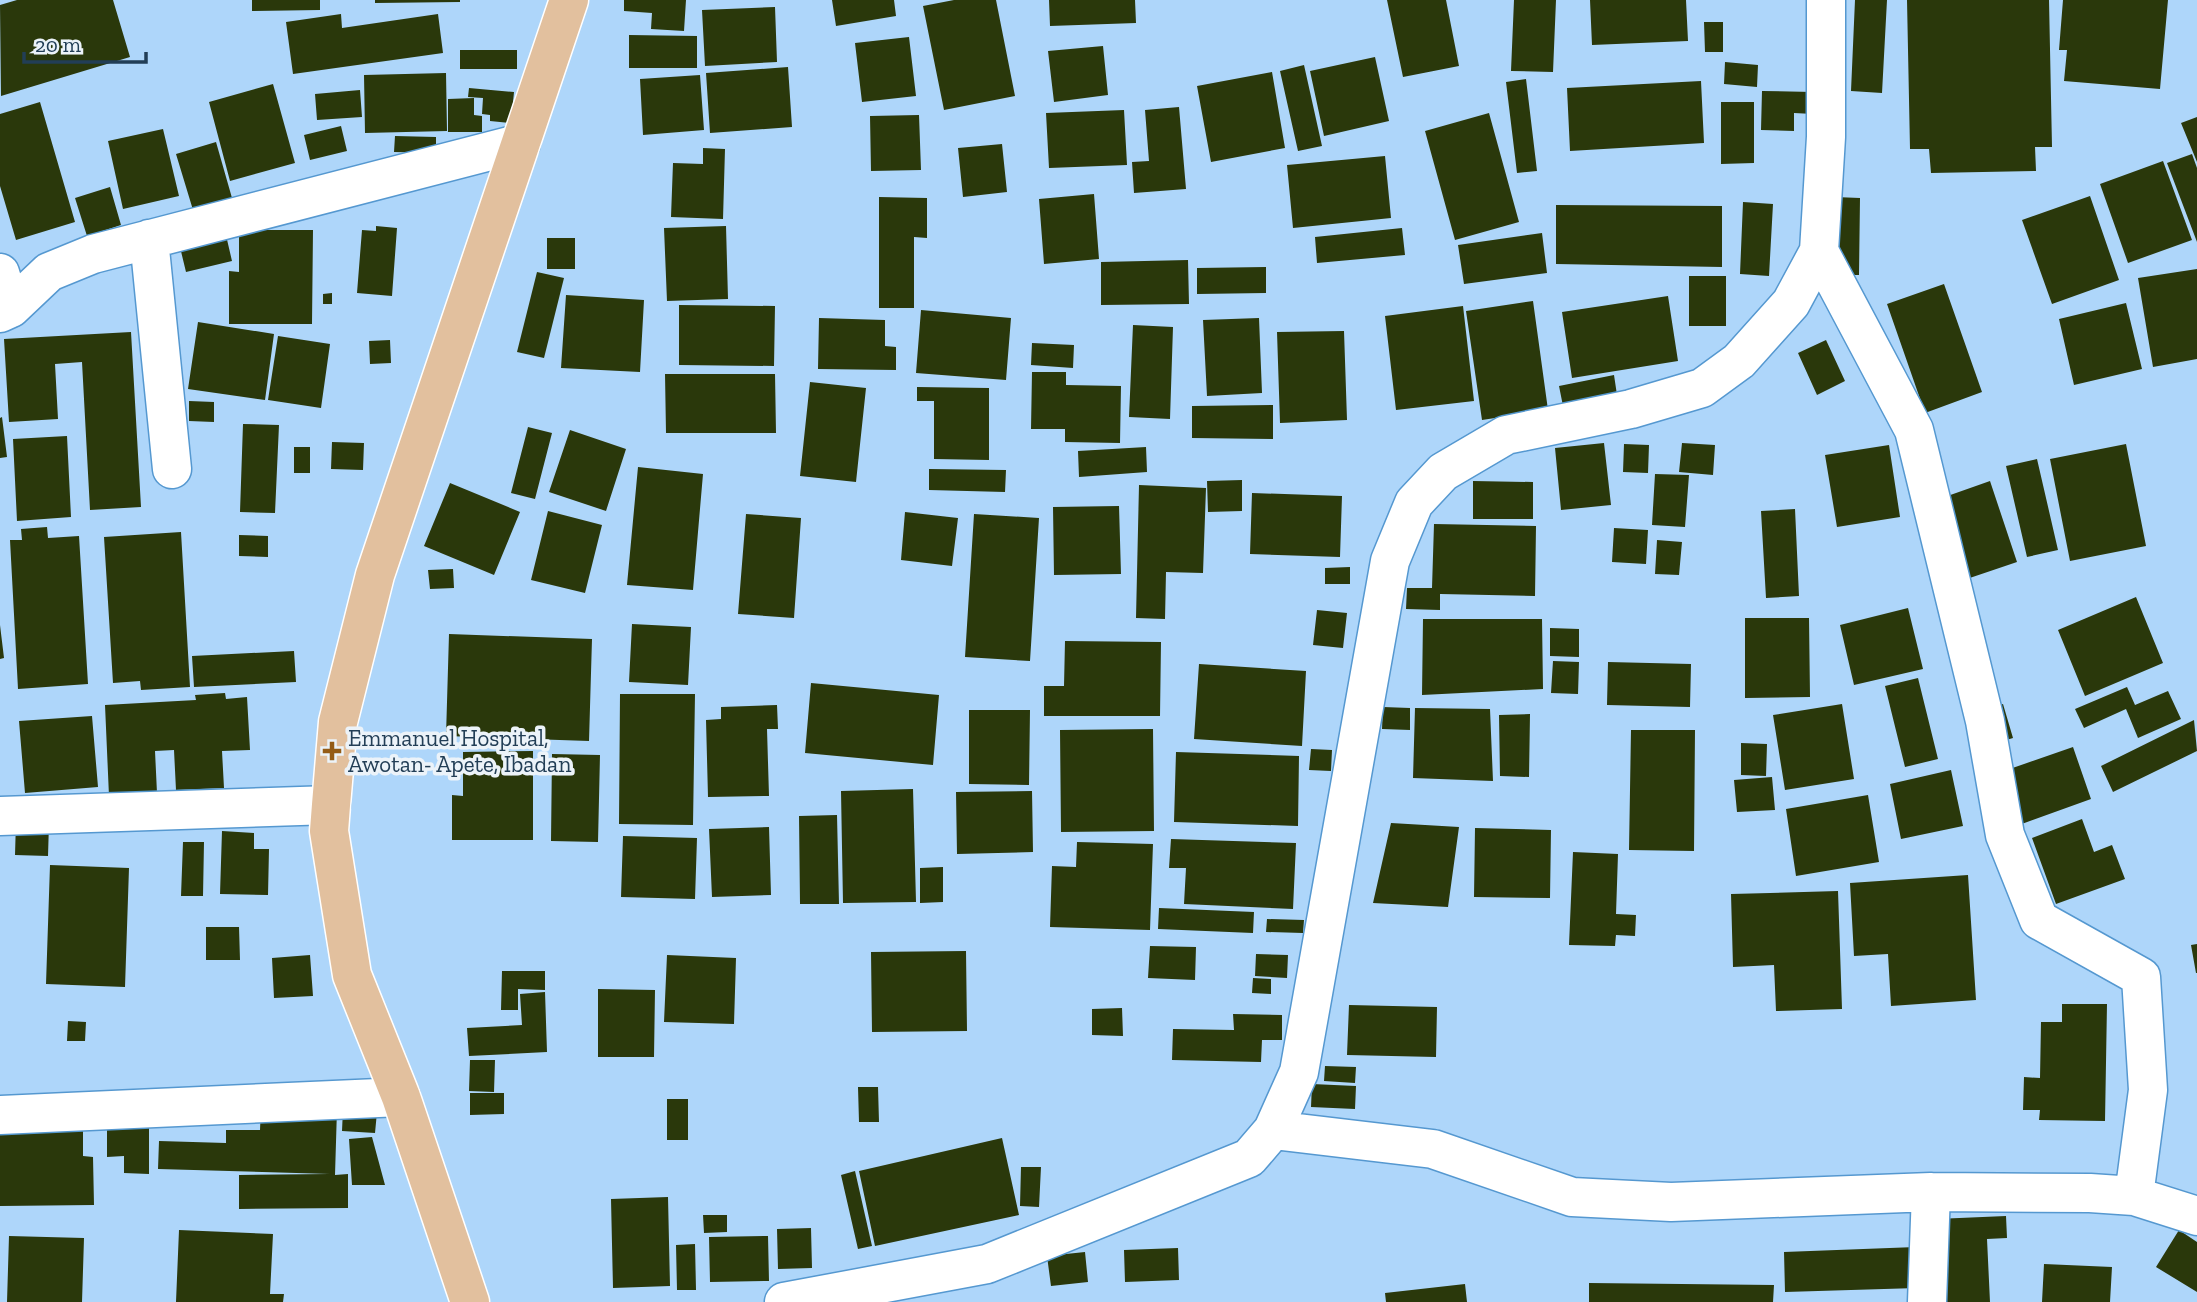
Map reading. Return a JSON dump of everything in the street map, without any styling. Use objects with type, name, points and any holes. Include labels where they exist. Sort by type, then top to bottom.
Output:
[{"type":"main road","points":[[470,1302],[401,1097],[352,975],[329,831],[338,722],[375,575],[569,0]]},
{"type":"street","points":[[785,1302],[987,1264],[1249,1158],[1273,1130],[1299,1072],[1390,561],[1414,503],[1443,472],[1506,435],[1631,409],[1702,388],[1740,361],[1791,303],[1819,251],[1826,138],[1826,0]]},
{"type":"street","points":[[4,298],[49,272],[93,254],[521,143]]},
{"type":"street","points":[[149,239],[172,468]]},
{"type":"street","points":[[1819,251],[1914,430],[1986,721],[2005,835],[2039,920],[2141,977],[2148,1090],[2134,1196]]},
{"type":"street","points":[[0,816],[331,805]]},
{"type":"street","points":[[0,1115],[401,1097]]},
{"type":"street","points":[[1273,1130],[1433,1149],[1573,1197],[1671,1202],[1931,1192],[2134,1196],[2197,1216]]},
{"type":"street","points":[[1927,1302],[1931,1192]]},
{"type":"building","points":[[17,0],[113,0],[130,57],[1,96],[0,5]]},
{"type":"building","points":[[252,0],[320,0],[320,10],[252,11]]},
{"type":"building","points":[[375,0],[460,0],[460,2],[375,3]]},
{"type":"building","points":[[624,0],[686,0],[684,31],[651,29],[652,13],[624,11]]},
{"type":"building","points":[[832,0],[894,0],[896,16],[836,26]]},
{"type":"building","points":[[954,0],[996,0],[1015,96],[944,110],[923,6]]},
{"type":"building","points":[[1049,0],[1135,0],[1136,23],[1050,26]]},
{"type":"building","points":[[1387,0],[1446,0],[1459,66],[1403,77]]},
{"type":"building","points":[[1514,0],[1556,0],[1553,72],[1511,71]]},
{"type":"building","points":[[1590,0],[1686,0],[1688,41],[1592,45]]},
{"type":"building","points":[[1855,0],[1887,0],[1882,93],[1851,91]]},
{"type":"building","points":[[1907,0],[2049,0],[2052,147],[2035,147],[2036,171],[1931,173],[1929,149],[1910,149]]},
{"type":"building","points":[[2063,0],[2168,0],[2160,89],[2064,81],[2067,50],[2059,50]]},
{"type":"building","points":[[775,7],[777,62],[705,66],[702,10]]},
{"type":"building","points":[[341,14],[342,28],[438,14],[443,53],[293,74],[286,22]]},
{"type":"building","points":[[1704,22],[1723,22],[1723,52],[1705,52]]},
{"type":"building","points":[[629,35],[697,36],[697,68],[629,68]]},
{"type":"building","points":[[909,37],[916,96],[862,102],[855,43]]},
{"type":"building","points":[[1103,46],[1108,95],[1054,102],[1048,51]]},
{"type":"building","points":[[460,50],[517,50],[517,69],[460,69]]},
{"type":"building","points":[[1375,57],[1389,121],[1324,136],[1310,71]]},
{"type":"building","points":[[1725,62],[1758,65],[1757,87],[1724,84]]},
{"type":"building","points":[[1304,65],[1322,146],[1298,151],[1280,71]]},
{"type":"building","points":[[788,67],[792,127],[710,133],[706,73]]},
{"type":"building","points":[[1272,72],[1285,148],[1211,162],[1197,86]]},
{"type":"building","points":[[446,73],[447,131],[365,133],[364,75]]},
{"type":"building","points":[[700,75],[704,130],[643,135],[640,79]]},
{"type":"building","points":[[1526,79],[1537,171],[1517,173],[1506,82]]},
{"type":"building","points":[[1701,81],[1704,143],[1570,151],[1567,88]]},
{"type":"building","points":[[273,84],[295,163],[230,181],[209,102]]},
{"type":"building","points":[[469,88],[514,92],[511,123],[490,121],[490,115],[482,114],[483,98],[468,97]]},
{"type":"building","points":[[360,90],[362,117],[317,120],[315,94]]},
{"type":"building","points":[[1762,91],[1813,92],[1813,114],[1794,113],[1794,131],[1761,130]]},
{"type":"building","points":[[474,98],[474,115],[482,116],[482,132],[448,132],[448,99]]},
{"type":"building","points":[[40,102],[75,222],[16,240],[0,186],[0,114]]},
{"type":"building","points":[[1721,102],[1754,102],[1754,163],[1721,164]]},
{"type":"building","points":[[1179,107],[1186,189],[1134,193],[1132,162],[1149,161],[1145,110]]},
{"type":"building","points":[[1124,110],[1127,165],[1049,168],[1046,113]]},
{"type":"building","points":[[1489,113],[1519,222],[1455,240],[1425,131]]},
{"type":"building","points":[[919,115],[921,170],[871,171],[870,116]]},
{"type":"building","points":[[2197,117],[2197,162],[2181,123]]},
{"type":"building","points":[[341,126],[347,151],[310,160],[304,135]]},
{"type":"building","points":[[163,129],[179,196],[123,209],[108,141]]},
{"type":"building","points":[[395,136],[436,137],[436,153],[394,152]]},
{"type":"building","points":[[216,142],[232,198],[193,210],[176,154]]},
{"type":"building","points":[[1002,144],[1007,192],[963,197],[958,148]]},
{"type":"building","points":[[703,148],[725,149],[723,219],[671,217],[673,163],[703,164]]},
{"type":"building","points":[[2192,154],[2197,168],[2197,242],[2167,163]]},
{"type":"building","points":[[1385,156],[1391,218],[1293,228],[1287,165]]},
{"type":"building","points":[[2163,161],[2192,240],[2128,263],[2100,184]]},
{"type":"building","points":[[110,187],[121,225],[87,236],[75,198]]},
{"type":"building","points":[[1094,194],[1099,259],[1044,264],[1039,199]]},
{"type":"building","points":[[2090,196],[2119,280],[2052,304],[2022,220]]},
{"type":"building","points":[[879,197],[927,198],[927,238],[914,237],[914,308],[879,308]]},
{"type":"building","points":[[1835,197],[1860,198],[1859,275],[1834,275]]},
{"type":"building","points":[[1743,202],[1773,204],[1769,276],[1740,274]]},
{"type":"building","points":[[1556,205],[1722,206],[1722,267],[1556,264]]},
{"type":"building","points":[[376,226],[397,228],[392,296],[357,293],[362,230],[376,231]]},
{"type":"building","points":[[726,226],[728,299],[667,301],[664,228]]},
{"type":"building","points":[[1402,228],[1405,255],[1317,263],[1315,237]]},
{"type":"building","points":[[239,230],[313,230],[312,324],[229,324],[229,271],[239,272]]},
{"type":"building","points":[[225,231],[232,261],[186,272],[179,243]]},
{"type":"building","points":[[1542,233],[1547,273],[1464,284],[1458,245]]},
{"type":"building","points":[[547,238],[575,238],[575,269],[547,269]]},
{"type":"building","points":[[1188,260],[1189,304],[1101,305],[1101,262]]},
{"type":"building","points":[[1266,267],[1266,293],[1197,294],[1197,268]]},
{"type":"building","points":[[2197,269],[2197,359],[2153,367],[2138,278]]},
{"type":"building","points":[[537,272],[564,278],[544,358],[517,352]]},
{"type":"building","points":[[1689,276],[1726,276],[1726,326],[1689,326]]},
{"type":"building","points":[[1944,284],[1982,392],[1925,413],[1887,304]]},
{"type":"building","points":[[332,293],[332,304],[323,304],[323,294]]},
{"type":"building","points":[[566,295],[644,300],[640,372],[561,368]]},
{"type":"building","points":[[1668,296],[1678,361],[1572,378],[1562,312]]},
{"type":"building","points":[[1533,301],[1548,410],[1482,420],[1466,311]]},
{"type":"building","points":[[2126,303],[2142,369],[2074,385],[2059,319]]},
{"type":"building","points":[[679,305],[775,306],[774,366],[679,365]]},
{"type":"building","points":[[1463,306],[1474,401],[1396,410],[1385,316]]},
{"type":"building","points":[[921,310],[1011,318],[1006,380],[916,373]]},
{"type":"building","points":[[819,318],[885,320],[885,346],[896,347],[896,370],[818,369]]},
{"type":"building","points":[[1259,318],[1262,393],[1207,396],[1203,320]]},
{"type":"building","points":[[198,322],[274,334],[265,400],[188,389]]},
{"type":"building","points":[[1133,325],[1173,327],[1170,419],[1129,417]]},
{"type":"building","points":[[1344,331],[1347,420],[1280,423],[1277,332]]},
{"type":"building","points":[[131,332],[141,507],[90,510],[82,362],[55,364],[58,419],[9,422],[4,339]]},
{"type":"building","points":[[278,336],[330,344],[321,408],[268,400]]},
{"type":"building","points":[[390,340],[391,363],[370,364],[369,341]]},
{"type":"building","points":[[1826,340],[1845,381],[1817,395],[1798,353]]},
{"type":"building","points":[[1032,343],[1074,345],[1073,368],[1031,365]]},
{"type":"building","points":[[1032,372],[1066,372],[1066,385],[1121,386],[1120,443],[1065,442],[1065,429],[1031,429]]},
{"type":"building","points":[[665,374],[775,374],[776,433],[666,433]]},
{"type":"building","points":[[1614,375],[1617,395],[1563,406],[1559,386]]},
{"type":"building","points":[[810,382],[866,388],[856,482],[800,476]]},
{"type":"building","points":[[917,387],[989,388],[989,460],[934,459],[934,401],[917,401]]},
{"type":"building","points":[[189,401],[214,402],[214,422],[189,421]]},
{"type":"building","points":[[1273,405],[1273,439],[1192,438],[1192,406]]},
{"type":"building","points":[[2,417],[7,457],[0,458],[0,418]]},
{"type":"building","points":[[243,424],[279,425],[275,513],[240,512]]},
{"type":"building","points":[[528,427],[552,433],[535,499],[511,493]]},
{"type":"building","points":[[570,430],[626,449],[606,511],[549,492]]},
{"type":"building","points":[[67,436],[71,517],[17,521],[13,439]]},
{"type":"building","points":[[332,442],[364,443],[363,470],[331,469]]},
{"type":"building","points":[[1604,443],[1611,505],[1561,510],[1555,448]]},
{"type":"building","points":[[1682,443],[1715,445],[1713,475],[1679,472]]},
{"type":"building","points":[[1624,444],[1649,445],[1648,473],[1623,472]]},
{"type":"building","points":[[2126,444],[2146,546],[2070,561],[2050,459]]},
{"type":"building","points":[[1889,445],[1900,517],[1837,527],[1825,455]]},
{"type":"building","points":[[294,447],[310,447],[310,473],[294,473]]},
{"type":"building","points":[[1146,447],[1147,472],[1079,477],[1078,451]]},
{"type":"building","points":[[2037,459],[2058,550],[2027,557],[2006,466]]},
{"type":"building","points":[[638,467],[703,474],[693,590],[627,585]]},
{"type":"building","points":[[929,469],[1006,470],[1005,492],[929,490]]},
{"type":"building","points":[[1655,474],[1689,475],[1685,527],[1652,525]]},
{"type":"building","points":[[1242,480],[1242,511],[1208,512],[1207,481]]},
{"type":"building","points":[[1473,481],[1533,482],[1533,519],[1473,519]]},
{"type":"building","points":[[1990,481],[2017,562],[1949,585],[1922,505]]},
{"type":"building","points":[[450,483],[520,512],[494,575],[424,546]]},
{"type":"building","points":[[1139,485],[1206,488],[1203,573],[1166,572],[1165,619],[1136,618]]},
{"type":"building","points":[[1252,493],[1342,496],[1340,557],[1250,554]]},
{"type":"building","points":[[1119,506],[1121,574],[1054,575],[1053,507]]},
{"type":"building","points":[[1795,509],[1799,596],[1766,598],[1761,511]]},
{"type":"building","points":[[548,511],[602,525],[585,593],[531,580]]},
{"type":"building","points":[[905,512],[958,518],[952,566],[901,560]]},
{"type":"building","points":[[746,514],[801,518],[794,618],[738,614]]},
{"type":"building","points":[[974,514],[1039,518],[1030,661],[965,657]]},
{"type":"building","points":[[1434,524],[1536,526],[1535,596],[1440,594],[1440,610],[1406,609],[1407,588],[1432,588]]},
{"type":"building","points":[[47,527],[48,538],[79,536],[88,684],[18,689],[10,540],[22,540],[21,529]]},
{"type":"building","points":[[1614,528],[1648,530],[1646,564],[1612,562]]},
{"type":"building","points":[[181,532],[190,687],[141,690],[140,681],[113,683],[104,537]]},
{"type":"building","points":[[239,535],[268,536],[268,557],[239,556]]},
{"type":"building","points":[[1657,540],[1682,542],[1679,575],[1655,574]]},
{"type":"building","points":[[1350,567],[1350,584],[1325,584],[1325,568]]},
{"type":"building","points":[[453,569],[454,588],[430,589],[428,570]]},
{"type":"building","points":[[2136,597],[2163,663],[2085,696],[2058,630]]},
{"type":"building","points":[[1908,608],[1923,669],[1854,685],[1840,625]]},
{"type":"building","points":[[1317,610],[1347,613],[1343,648],[1313,645]]},
{"type":"building","points":[[1745,618],[1809,618],[1810,697],[1745,698]]},
{"type":"building","points":[[1423,619],[1542,619],[1543,689],[1422,695]]},
{"type":"building","points":[[632,624],[691,627],[688,685],[629,682]]},
{"type":"building","points":[[0,625],[4,658],[0,659]]},
{"type":"building","points":[[1550,628],[1579,629],[1579,657],[1550,656]]},
{"type":"building","points":[[449,634],[592,639],[589,741],[446,736]]},
{"type":"building","points":[[1065,641],[1161,642],[1160,716],[1044,716],[1044,686],[1064,686]]},
{"type":"building","points":[[294,651],[296,682],[194,687],[192,656]]},
{"type":"building","points":[[1553,661],[1579,662],[1578,694],[1551,693]]},
{"type":"building","points":[[1608,662],[1691,664],[1690,707],[1607,705]]},
{"type":"building","points":[[1199,664],[1306,671],[1302,746],[1194,739]]},
{"type":"building","points":[[1918,678],[1938,759],[1905,767],[1885,686]]},
{"type":"building","points":[[811,683],[939,695],[933,765],[805,753]]},
{"type":"building","points":[[2127,687],[2135,705],[2168,691],[2181,719],[2138,738],[2126,709],[2084,728],[2075,709]]},
{"type":"building","points":[[225,693],[226,699],[247,697],[250,750],[222,751],[224,788],[176,790],[174,750],[155,751],[157,793],[109,796],[105,705],[196,700],[195,695]]},
{"type":"building","points":[[620,694],[695,694],[693,825],[619,824]]},
{"type":"building","points":[[1842,704],[1854,779],[1785,790],[1773,715]]},
{"type":"building","points":[[2003,704],[2013,738],[1989,745],[1979,711]]},
{"type":"building","points":[[777,705],[778,729],[767,729],[769,796],[708,797],[706,720],[721,719],[721,707]]},
{"type":"building","points":[[1383,707],[1410,708],[1410,730],[1382,729]]},
{"type":"building","points":[[1415,708],[1490,709],[1493,781],[1413,778]]},
{"type":"building","points":[[969,710],[1030,710],[1029,785],[969,784]]},
{"type":"building","points":[[1530,714],[1529,777],[1500,776],[1499,715]]},
{"type":"building","points":[[92,716],[98,787],[25,793],[19,721]]},
{"type":"building","points":[[2194,720],[2197,751],[2113,792],[2101,766]]},
{"type":"building","points":[[1153,729],[1154,831],[1061,832],[1060,730]]},
{"type":"building","points":[[1631,730],[1695,730],[1694,851],[1629,850]]},
{"type":"building","points":[[1741,743],[1767,744],[1766,776],[1741,775]]},
{"type":"building","points":[[2073,747],[2091,799],[2019,825],[2001,772]]},
{"type":"building","points":[[1311,749],[1332,750],[1331,771],[1309,770]]},
{"type":"building","points":[[533,751],[533,840],[452,840],[452,795],[463,796],[463,752]]},
{"type":"building","points":[[1176,752],[1299,756],[1298,826],[1174,822]]},
{"type":"building","points":[[552,754],[600,755],[598,842],[551,841]]},
{"type":"building","points":[[1951,770],[1963,826],[1901,839],[1890,784]]},
{"type":"building","points":[[1772,777],[1775,810],[1737,812],[1734,780]]},
{"type":"building","points":[[913,789],[916,902],[843,903],[841,791]]},
{"type":"building","points":[[1032,791],[1033,852],[957,854],[956,792]]},
{"type":"building","points":[[1868,795],[1879,862],[1796,876],[1786,809]]},
{"type":"building","points":[[837,815],[839,904],[800,904],[799,816]]},
{"type":"building","points":[[2082,819],[2094,852],[2112,845],[2125,879],[2056,904],[2032,838]]},
{"type":"building","points":[[16,821],[49,823],[48,856],[15,855]]},
{"type":"building","points":[[1391,823],[1459,827],[1448,907],[1373,903]]},
{"type":"building","points":[[769,827],[771,895],[712,897],[709,829]]},
{"type":"building","points":[[1475,828],[1551,830],[1550,898],[1474,897]]},
{"type":"building","points":[[222,831],[254,833],[254,849],[269,849],[268,895],[220,894]]},
{"type":"building","points":[[623,836],[697,838],[695,899],[621,897]]},
{"type":"building","points":[[1171,839],[1296,843],[1293,909],[1184,904],[1186,868],[1169,868]]},
{"type":"building","points":[[183,842],[204,842],[203,896],[181,896]]},
{"type":"building","points":[[1077,842],[1153,844],[1150,930],[1050,927],[1052,866],[1076,867]]},
{"type":"building","points":[[1573,852],[1618,854],[1616,914],[1636,915],[1635,936],[1616,935],[1615,946],[1569,945]]},
{"type":"building","points":[[50,865],[129,868],[125,987],[46,984]]},
{"type":"building","points":[[943,867],[943,902],[920,903],[920,868]]},
{"type":"building","points":[[1968,875],[1976,1000],[1891,1006],[1888,954],[1854,956],[1850,883]]},
{"type":"building","points":[[1838,891],[1842,1009],[1776,1011],[1774,965],[1733,967],[1731,894]]},
{"type":"building","points":[[1159,908],[1254,912],[1253,933],[1158,929]]},
{"type":"building","points":[[1267,919],[1304,920],[1303,933],[1266,932]]},
{"type":"building","points":[[206,927],[239,927],[240,960],[206,960]]},
{"type":"building","points":[[2197,944],[2197,973],[2196,973],[2191,945]]},
{"type":"building","points":[[1150,946],[1196,947],[1195,980],[1148,978]]},
{"type":"building","points":[[966,951],[967,1031],[872,1032],[871,952]]},
{"type":"building","points":[[1256,954],[1288,955],[1287,978],[1255,976]]},
{"type":"building","points":[[310,955],[313,996],[274,998],[272,958]]},
{"type":"building","points":[[667,955],[736,958],[734,1024],[664,1022]]},
{"type":"building","points":[[502,971],[545,971],[545,990],[518,989],[518,1010],[501,1010]]},
{"type":"building","points":[[1253,978],[1271,979],[1271,994],[1252,993]]},
{"type":"building","points":[[598,989],[655,990],[654,1057],[598,1057]]},
{"type":"building","points":[[545,992],[547,1052],[469,1056],[467,1028],[522,1025],[520,994]]},
{"type":"building","points":[[2062,1004],[2107,1004],[2105,1121],[2039,1120],[2040,1110],[2023,1110],[2024,1077],[2040,1078],[2041,1022],[2062,1022]]},
{"type":"building","points":[[1349,1005],[1437,1007],[1436,1057],[1347,1055]]},
{"type":"building","points":[[1122,1008],[1123,1036],[1092,1035],[1092,1009]]},
{"type":"building","points":[[1233,1014],[1282,1015],[1282,1040],[1262,1040],[1261,1062],[1172,1060],[1173,1029],[1234,1030]]},
{"type":"building","points":[[68,1021],[86,1022],[85,1041],[67,1041]]},
{"type":"building","points":[[470,1060],[495,1060],[494,1092],[469,1091]]},
{"type":"building","points":[[1325,1066],[1356,1067],[1355,1083],[1324,1081]]},
{"type":"building","points":[[1312,1084],[1356,1086],[1355,1109],[1311,1107]]},
{"type":"building","points":[[858,1087],[878,1087],[879,1122],[859,1122]]},
{"type":"building","points":[[470,1093],[504,1093],[504,1114],[470,1115]]},
{"type":"building","points":[[667,1099],[688,1099],[688,1140],[667,1140]]},
{"type":"building","points":[[261,1106],[337,1109],[335,1175],[348,1174],[348,1208],[239,1209],[239,1175],[330,1174],[158,1169],[159,1141],[226,1143],[226,1130],[260,1130]]},
{"type":"building","points":[[343,1109],[377,1112],[375,1133],[342,1131]]},
{"type":"building","points":[[107,1117],[149,1117],[149,1174],[124,1173],[124,1156],[107,1157]]},
{"type":"building","points":[[83,1125],[83,1156],[93,1157],[94,1205],[0,1206],[0,1126]]},
{"type":"building","points":[[372,1137],[385,1185],[352,1185],[349,1139]]},
{"type":"building","points":[[1002,1138],[1019,1215],[875,1246],[859,1171]]},
{"type":"building","points":[[1021,1167],[1041,1167],[1039,1207],[1020,1206]]},
{"type":"building","points":[[855,1171],[872,1246],[858,1249],[841,1175]]},
{"type":"building","points":[[668,1197],[670,1286],[613,1288],[611,1199]]},
{"type":"building","points":[[703,1215],[727,1215],[727,1232],[704,1233]]},
{"type":"building","points":[[2006,1216],[2007,1238],[1987,1239],[1990,1302],[1940,1302],[1936,1219]]},
{"type":"building","points":[[811,1228],[812,1268],[778,1269],[777,1229]]},
{"type":"building","points":[[179,1230],[273,1234],[270,1294],[284,1294],[283,1302],[176,1302]]},
{"type":"building","points":[[2179,1230],[2197,1242],[2197,1292],[2156,1267]]},
{"type":"building","points":[[9,1236],[84,1238],[82,1302],[7,1302]]},
{"type":"building","points":[[768,1236],[769,1281],[710,1282],[709,1237]]},
{"type":"building","points":[[695,1244],[696,1290],[677,1290],[676,1245]]},
{"type":"building","points":[[1916,1247],[1917,1288],[1785,1292],[1784,1252]]},
{"type":"building","points":[[1178,1248],[1179,1280],[1125,1282],[1124,1250]]},
{"type":"building","points":[[1085,1252],[1088,1282],[1051,1286],[1047,1256]]},
{"type":"building","points":[[2044,1264],[2112,1267],[2110,1302],[2042,1302]]},
{"type":"building","points":[[1589,1283],[1774,1285],[1773,1302],[1589,1302]]},
{"type":"building","points":[[1465,1284],[1467,1302],[1386,1302],[1385,1293]]},
{"type":"place","name":"Emmanuel Hospital, Awotan- Apete, Ibadan","points":[[332,751]]}]
